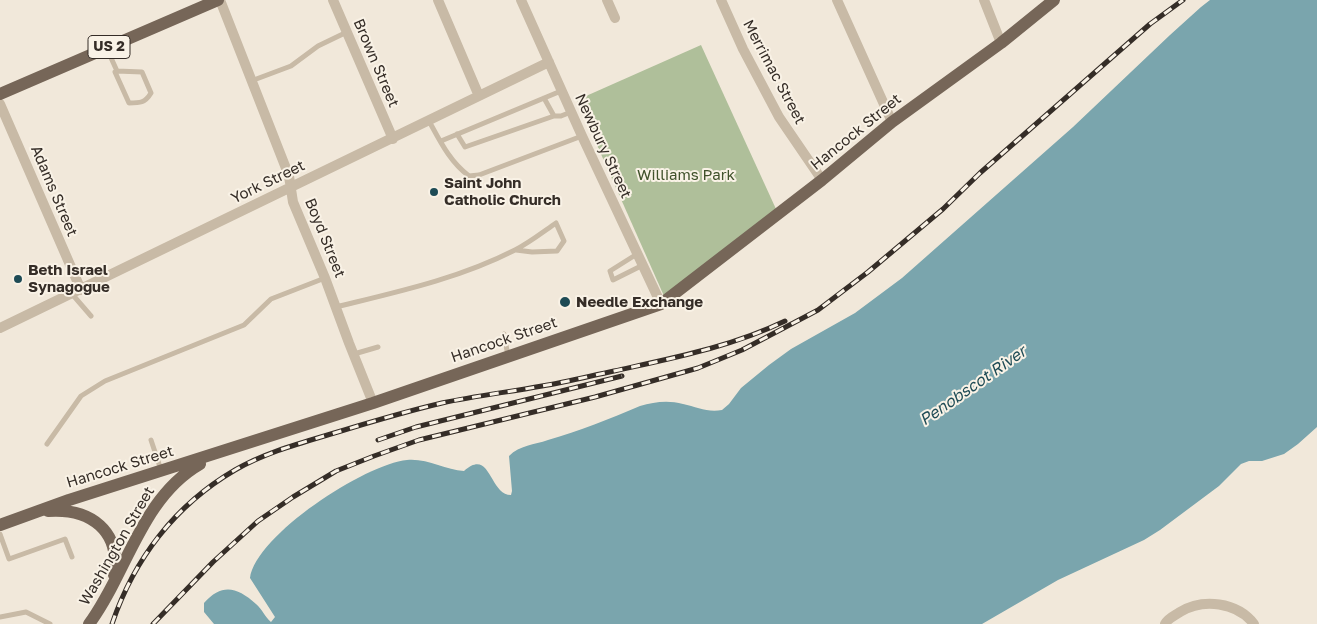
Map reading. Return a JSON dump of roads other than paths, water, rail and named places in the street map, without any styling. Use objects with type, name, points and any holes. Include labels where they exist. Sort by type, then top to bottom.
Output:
[{"type":"main road","name":"US 2","points":[[0,94],[219,0]]},
{"type":"main road","name":"Hancock Street","points":[[0,525],[34,512],[374,403],[661,304],[822,180],[892,122],[1001,43],[1054,0]]},
{"type":"main road","name":"Washington Street","points":[[90,624],[149,518],[169,488],[189,471],[222,452]]},
{"type":"main road","points":[[34,512],[52,510],[74,512],[88,517],[99,524],[108,535],[115,555],[112,585]]},
{"type":"street","name":"Boyd Street","points":[[219,0],[289,176],[293,202],[374,403]]},
{"type":"street","name":"Brown Street","points":[[333,0],[392,138]]},
{"type":"street","points":[[438,0],[479,96]]},
{"type":"street","name":"Newbury Street","points":[[521,0],[561,91],[661,304]]},
{"type":"street","points":[[607,0],[615,18]]},
{"type":"street","name":"Merrimac Street","points":[[721,0],[743,49],[779,117],[822,180]]},
{"type":"street","points":[[837,0],[892,122]]},
{"type":"street","points":[[984,0],[1001,43]]},
{"type":"street","name":"York Street","points":[[0,328],[548,62]]},
{"type":"street","name":"Adams Street","points":[[0,104],[76,292]]},
{"type":"street","points":[[1165,624],[1168,619],[1186,608],[1209,602],[1231,607],[1254,624]]},
{"type":"lane","points":[[251,81],[291,66],[318,46],[346,32]]},
{"type":"lane","points":[[107,48],[117,70],[114,72],[129,103],[143,103],[147,100],[151,94],[142,72],[117,70]]},
{"type":"lane","points":[[441,141],[561,91]]},
{"type":"lane","points":[[544,98],[554,116]]},
{"type":"lane","points":[[457,134],[465,147],[554,116],[561,116],[571,112]]},
{"type":"lane","points":[[429,121],[450,158],[469,176],[479,175],[582,136]]},
{"type":"lane","points":[[335,307],[466,272],[516,250],[556,223],[564,241],[557,251],[532,252],[516,250]]},
{"type":"lane","points":[[638,254],[610,271],[613,280],[643,265]]},
{"type":"lane","points":[[47,444],[81,396],[105,381],[244,325],[271,299],[325,278]]},
{"type":"lane","points":[[76,292],[91,316]]},
{"type":"lane","points":[[504,334],[508,356]]},
{"type":"lane","points":[[354,354],[378,347]]},
{"type":"lane","points":[[151,440],[162,471]]},
{"type":"lane","points":[[0,534],[9,559],[65,538],[72,556]]},
{"type":"lane","points":[[0,617],[26,612],[50,624]]},
{"type":"water","name":"Penobscot River","points":[[1210,0],[1317,0],[1317,427],[1284,454],[1262,461],[1249,461],[1241,464],[1219,486],[1144,540],[1058,580],[982,624],[214,624],[204,612],[204,603],[211,597],[217,592],[230,590],[249,598],[271,622],[275,617],[250,578],[257,561],[271,542],[315,504],[340,488],[388,464],[414,460],[464,471],[473,465],[480,465],[485,468],[498,488],[504,493],[511,495],[509,456],[522,447],[571,433],[651,403],[672,402],[707,410],[722,410],[741,388],[769,365],[791,349],[855,313],[902,278],[1073,127],[1170,35]]},
{"type":"railway","points":[[153,624],[213,562],[258,521],[336,471],[419,440],[595,397],[698,368],[742,350],[818,310],[868,272],[943,209],[980,173],[1150,24],[1183,0]]},
{"type":"railway","points":[[112,624],[132,577],[159,536],[176,517],[213,484],[260,457],[391,416],[442,403],[560,383],[701,351],[744,338],[785,321]]},
{"type":"railway","points":[[378,440],[416,427],[622,376]]},
{"type":"place","name":"Saint John Catholic Church","points":[[434,192]]},
{"type":"place","name":"Beth Israel Synagogue","points":[[18,279]]},
{"type":"place","name":"Needle Exchange","points":[[565,302]]},
{"type":"park label","name":"Williams Park","points":[[686,175]]}]
